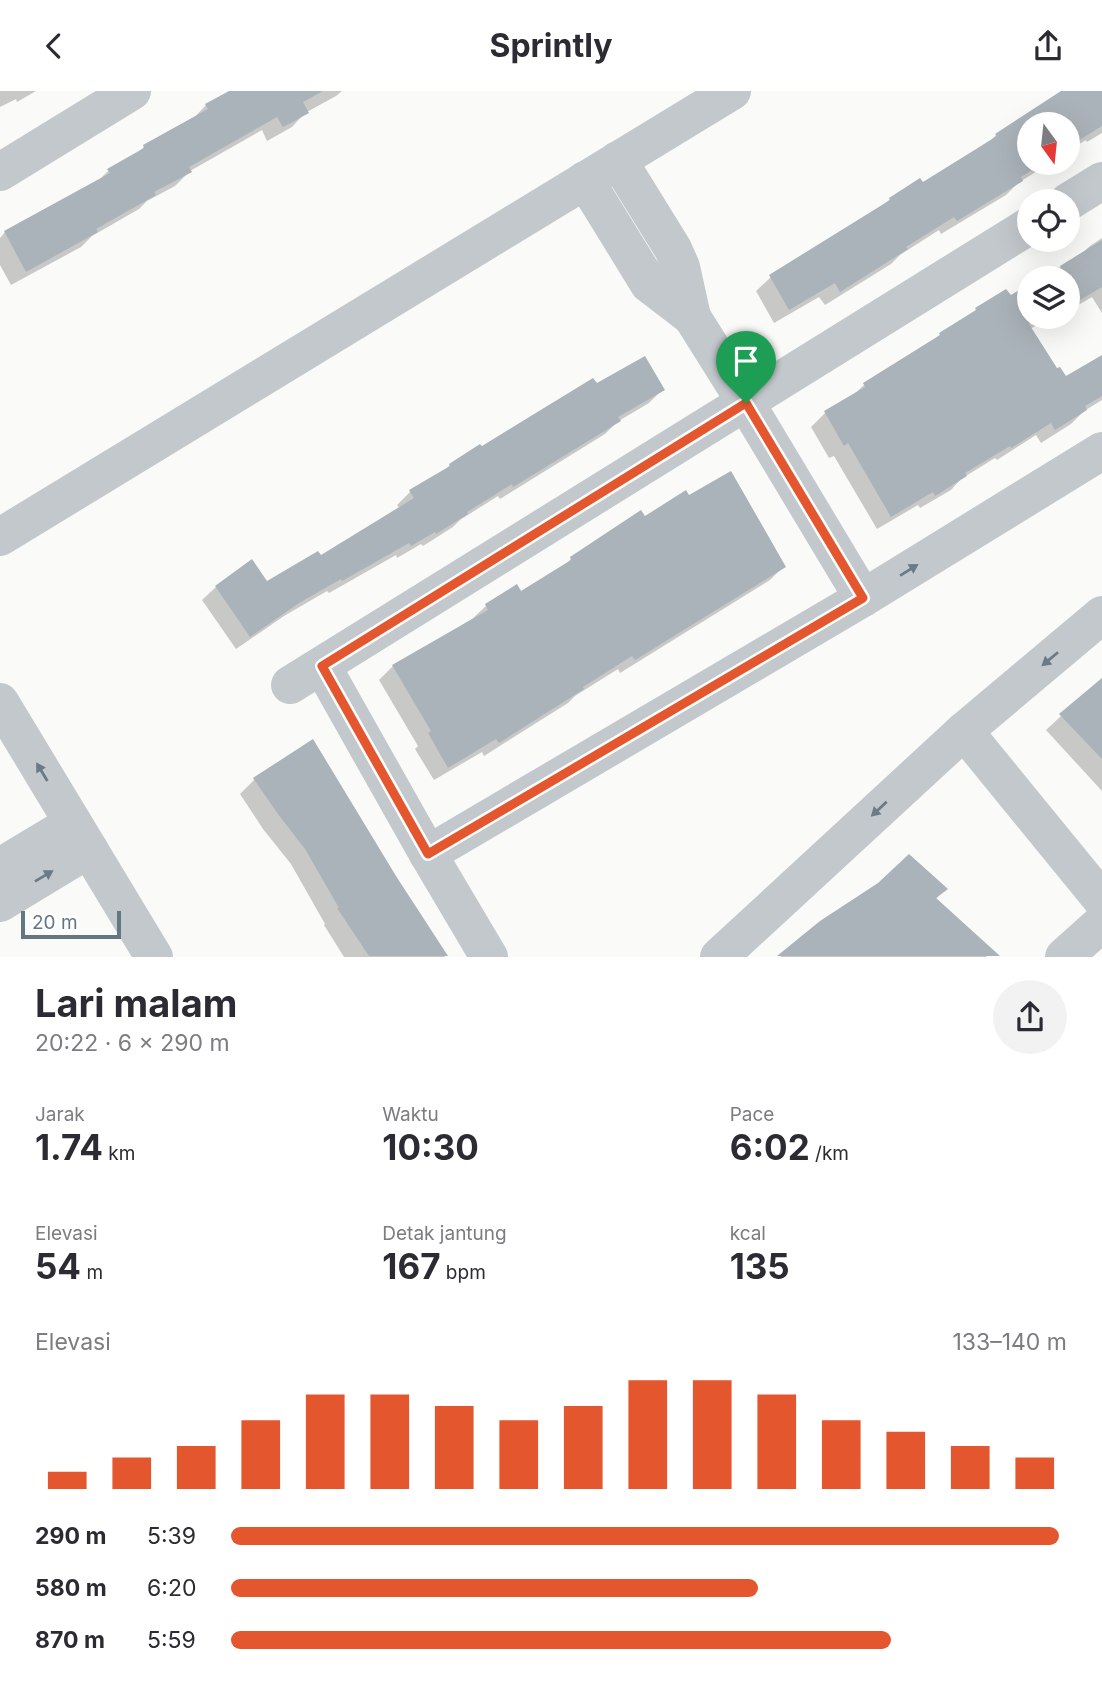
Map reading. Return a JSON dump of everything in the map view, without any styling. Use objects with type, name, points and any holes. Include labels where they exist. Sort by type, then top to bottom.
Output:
[{"type":"street","points":[[0,172],[132,91]]},
{"type":"street","points":[[0,537],[732,91]]},
{"type":"street","points":[[618,160],[673,249],[681,267],[692,317],[863,598]]},
{"type":"street","points":[[585,180],[649,284],[692,317]]},
{"type":"street","points":[[1080,195],[1102,181]]},
{"type":"street","points":[[489,957],[428,854],[306,676],[1017,234]]},
{"type":"street","points":[[428,854],[863,598],[1102,451]]},
{"type":"street","points":[[719,957],[964,731],[1102,615]]},
{"type":"street","points":[[0,702],[154,957]]},
{"type":"street","points":[[964,731],[1102,900]]},
{"type":"street","points":[[0,875],[81,836]]},
{"type":"street","points":[[1064,957],[1102,923]]},
{"type":"building","points":[[229,91],[323,91],[303,102],[309,113],[283,127],[277,117],[189,167],[192,172],[154,192],[156,195],[96,229],[98,232],[26,272],[4,231],[110,173],[107,169],[144,148],[143,145],[208,109],[205,104]]},
{"type":"building","points":[[1061,91],[1102,91],[1102,126],[1080,140],[1080,112],[1029,112]]},
{"type":"building","points":[[1017,120],[1017,175],[1024,175],[1021,177],[1023,181],[957,221],[954,217],[840,292],[835,283],[789,310],[769,275],[890,200],[889,198],[920,178],[923,182],[997,136],[995,134]]},
{"type":"building","points":[[1102,240],[1102,287],[1080,300],[1080,266],[1060,266]]},
{"type":"building","points":[[1006,289],[1011,295],[1017,291],[1017,329],[1032,329],[1057,368],[1060,367],[1066,376],[1102,355],[1102,396],[1085,406],[1087,410],[1055,430],[1051,423],[965,473],[967,476],[935,496],[933,492],[891,517],[848,443],[844,446],[824,411],[865,387],[863,383],[940,335],[939,333],[976,310],[975,308]]},
{"type":"building","points":[[645,356],[665,390],[618,417],[621,421],[513,487],[512,484],[436,534],[435,532],[411,546],[409,543],[342,581],[341,579],[299,603],[250,637],[215,586],[252,559],[267,581],[318,551],[321,555],[414,498],[409,490],[450,466],[449,464],[480,444],[482,446],[593,378],[597,383]]},
{"type":"building","points":[[731,471],[786,567],[635,660],[632,656],[499,743],[496,739],[448,768],[428,733],[431,731],[392,665],[488,610],[485,604],[517,584],[521,591],[571,560],[570,557],[641,510],[645,516],[686,490],[689,495]]},
{"type":"building","points":[[1102,678],[1102,759],[1059,714]]},
{"type":"building","points":[[313,739],[448,956],[369,956],[337,908],[305,849],[253,778]]},
{"type":"building","points":[[909,854],[948,889],[936,898],[1000,956],[777,956],[820,921],[878,883]]},
{"type":"route","points":[[746,403],[863,598],[428,854],[322,666],[746,403]]}]
